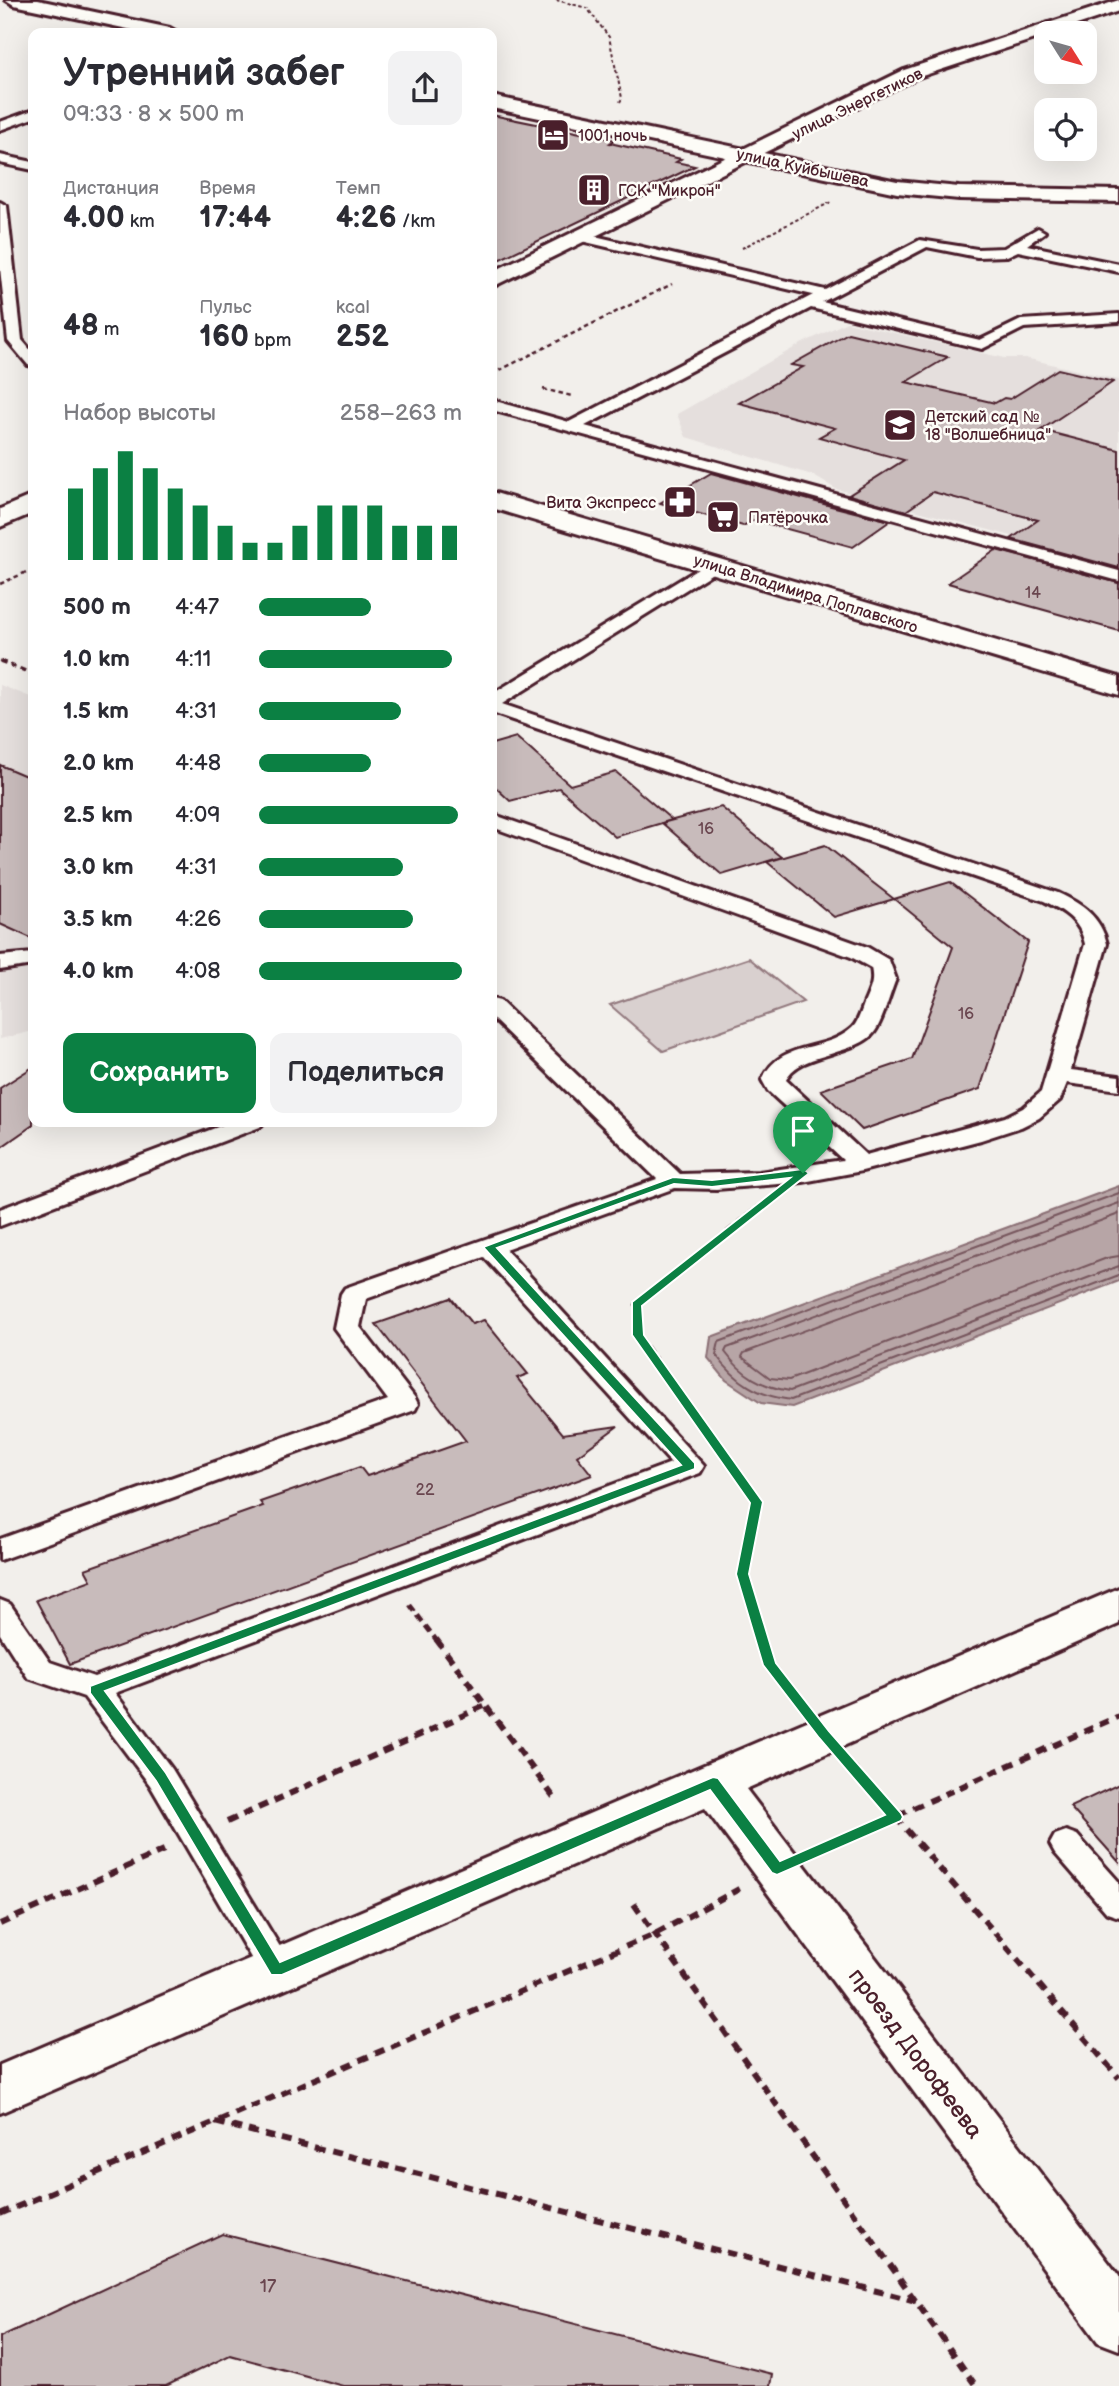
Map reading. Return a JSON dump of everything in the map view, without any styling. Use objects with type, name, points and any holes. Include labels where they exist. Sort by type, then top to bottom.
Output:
[{"type":"street","points":[[14,0],[146,28]]},
{"type":"street","name":"улица Энергетиков","points":[[497,278],[910,74],[1119,5]]},
{"type":"street","name":"улица Куйбышева","points":[[497,103],[869,182],[929,191],[1119,196]]},
{"type":"street","name":"улица Владимира Поплавского","points":[[497,501],[1119,686]]},
{"type":"street","points":[[0,519],[28,505]]},
{"type":"street","points":[[0,2090],[1119,1605]]},
{"type":"street","name":"проезд Дорофеева","points":[[713,1782],[1116,2314]]},
{"type":"lane","points":[[0,126],[28,116]]},
{"type":"lane","points":[[0,159],[28,165]]},
{"type":"lane","points":[[0,206],[15,341],[28,356]]},
{"type":"lane","points":[[571,427],[925,243],[977,253],[1007,252],[1038,232]]},
{"type":"lane","points":[[582,237],[825,294]]},
{"type":"lane","points":[[1017,247],[1119,268]]},
{"type":"lane","points":[[808,303],[982,345],[1021,324],[1119,318]]},
{"type":"lane","points":[[497,406],[1119,576]]},
{"type":"lane","points":[[497,701],[713,565]]},
{"type":"lane","points":[[0,1550],[405,1404],[347,1328],[354,1294],[673,1181],[712,1183],[803,1173],[908,1155],[1013,1122],[1043,1105],[1052,1095],[1096,944],[1094,932],[1077,911],[1051,897],[497,706]]},
{"type":"lane","points":[[497,822],[850,949],[874,959],[881,965],[885,979],[864,1030],[846,1042],[786,1062],[779,1068],[774,1080],[776,1086],[862,1164]]},
{"type":"lane","points":[[0,963],[28,960]]},
{"type":"lane","points":[[497,1012],[673,1181]]},
{"type":"lane","points":[[1058,1075],[1119,1083]]},
{"type":"lane","points":[[0,1218],[239,1127]]},
{"type":"lane","points":[[95,1689],[690,1466],[489,1247]]},
{"type":"lane","points":[[0,1611],[39,1670],[95,1689],[161,1777],[276,1970]]},
{"type":"lane","points":[[1066,1844],[1119,1904]]},
{"type":"path","points":[[556,0],[587,8],[609,37],[622,98],[606,126]]},
{"type":"path","points":[[497,377],[505,379]]},
{"type":"path","points":[[531,386],[611,406]]},
{"type":"path","points":[[0,584],[28,571]]},
{"type":"path","points":[[0,661],[28,672]]},
{"type":"path","points":[[717,1447],[638,1335],[636,1305],[803,1173]]},
{"type":"path","points":[[725,1458],[757,1502],[743,1574],[770,1665],[824,1735],[1119,2078]]},
{"type":"path","points":[[391,1578],[556,1800]]},
{"type":"path","points":[[0,1924],[484,1706]]},
{"type":"path","points":[[0,2214],[655,1934],[777,1869],[1119,1716]]},
{"type":"path","points":[[634,1904],[976,2386]]},
{"type":"path","points":[[214,2122],[916,2301]]},
{"type":"shaded area","name":"Детский сад № 18 \"Волшебница\"","points":[[847,322],[1004,358],[1025,358],[1119,380],[1119,473],[1023,539],[836,489],[812,475],[686,437],[677,414],[801,344]]},
{"type":"shaded area","points":[[0,685],[28,696],[28,1032],[0,1039]]},
{"type":"shaded area","points":[[749,958],[803,1002],[663,1051],[610,1005]]},
{"type":"water","points":[[1119,1186],[1119,1281],[792,1407],[761,1403],[726,1380],[708,1358],[711,1337]]},
{"type":"building","points":[[497,116],[615,140],[610,143],[681,159],[676,162],[695,166],[497,261]]},
{"type":"building","name":"Детский сад № 18 \"Волшебница\"","points":[[848,333],[948,357],[906,382],[995,403],[1004,398],[1010,399],[1058,369],[1113,382],[1041,430],[1119,450],[1119,568],[1011,539],[1038,520],[933,492],[906,511],[849,495],[904,460],[819,437],[835,428],[739,403],[803,367],[791,365]]},
{"type":"building","points":[[711,473],[890,521],[853,547],[754,520],[743,526],[660,503]]},
{"type":"building","points":[[996,550],[1119,583],[1119,631],[948,583]]},
{"type":"building","points":[[516,737],[570,785],[616,772],[672,820],[615,837],[559,788],[510,801],[497,789],[497,743]]},
{"type":"building","points":[[0,765],[28,777],[28,937],[0,924]]},
{"type":"building","points":[[721,807],[782,857],[722,875],[662,823]]},
{"type":"building","points":[[825,845],[894,899],[834,917],[767,862]]},
{"type":"building","points":[[950,882],[1028,942],[980,1089],[862,1130],[821,1090],[912,1059],[953,947],[894,899]]},
{"type":"building","points":[[28,1070],[28,1127],[30,1127],[0,1148],[0,1088]]},
{"type":"building","points":[[451,1298],[472,1324],[484,1320],[528,1374],[517,1378],[563,1434],[618,1426],[577,1456],[592,1475],[70,1664],[36,1600],[91,1580],[85,1569],[263,1506],[260,1502],[360,1467],[367,1476],[466,1441],[376,1324]]},
{"type":"building","points":[[1119,1784],[1119,1862],[1070,1807]]},
{"type":"building","points":[[222,2234],[772,2374],[770,2386],[343,2386],[230,2355],[166,2386],[0,2386],[0,2337]]},
{"type":"place","name":"1001 ночь","points":[[553,135]]},
{"type":"place","name":"ГСК \"Микрон\"","points":[[594,190]]},
{"type":"place","name":"Детский сад № 18 \"Волшебница\"","points":[[900,425]]},
{"type":"place","name":"Вита Экспресс","points":[[680,502]]},
{"type":"place","name":"Пятёрочка","points":[[723,517]]},
{"type":"route","points":[[803,1173],[636,1305],[638,1335],[757,1502],[743,1574],[770,1665],[824,1735],[896,1817],[777,1869],[713,1782],[276,1970],[161,1777],[95,1689],[690,1466],[489,1247],[673,1181],[712,1183],[803,1173]]}]
